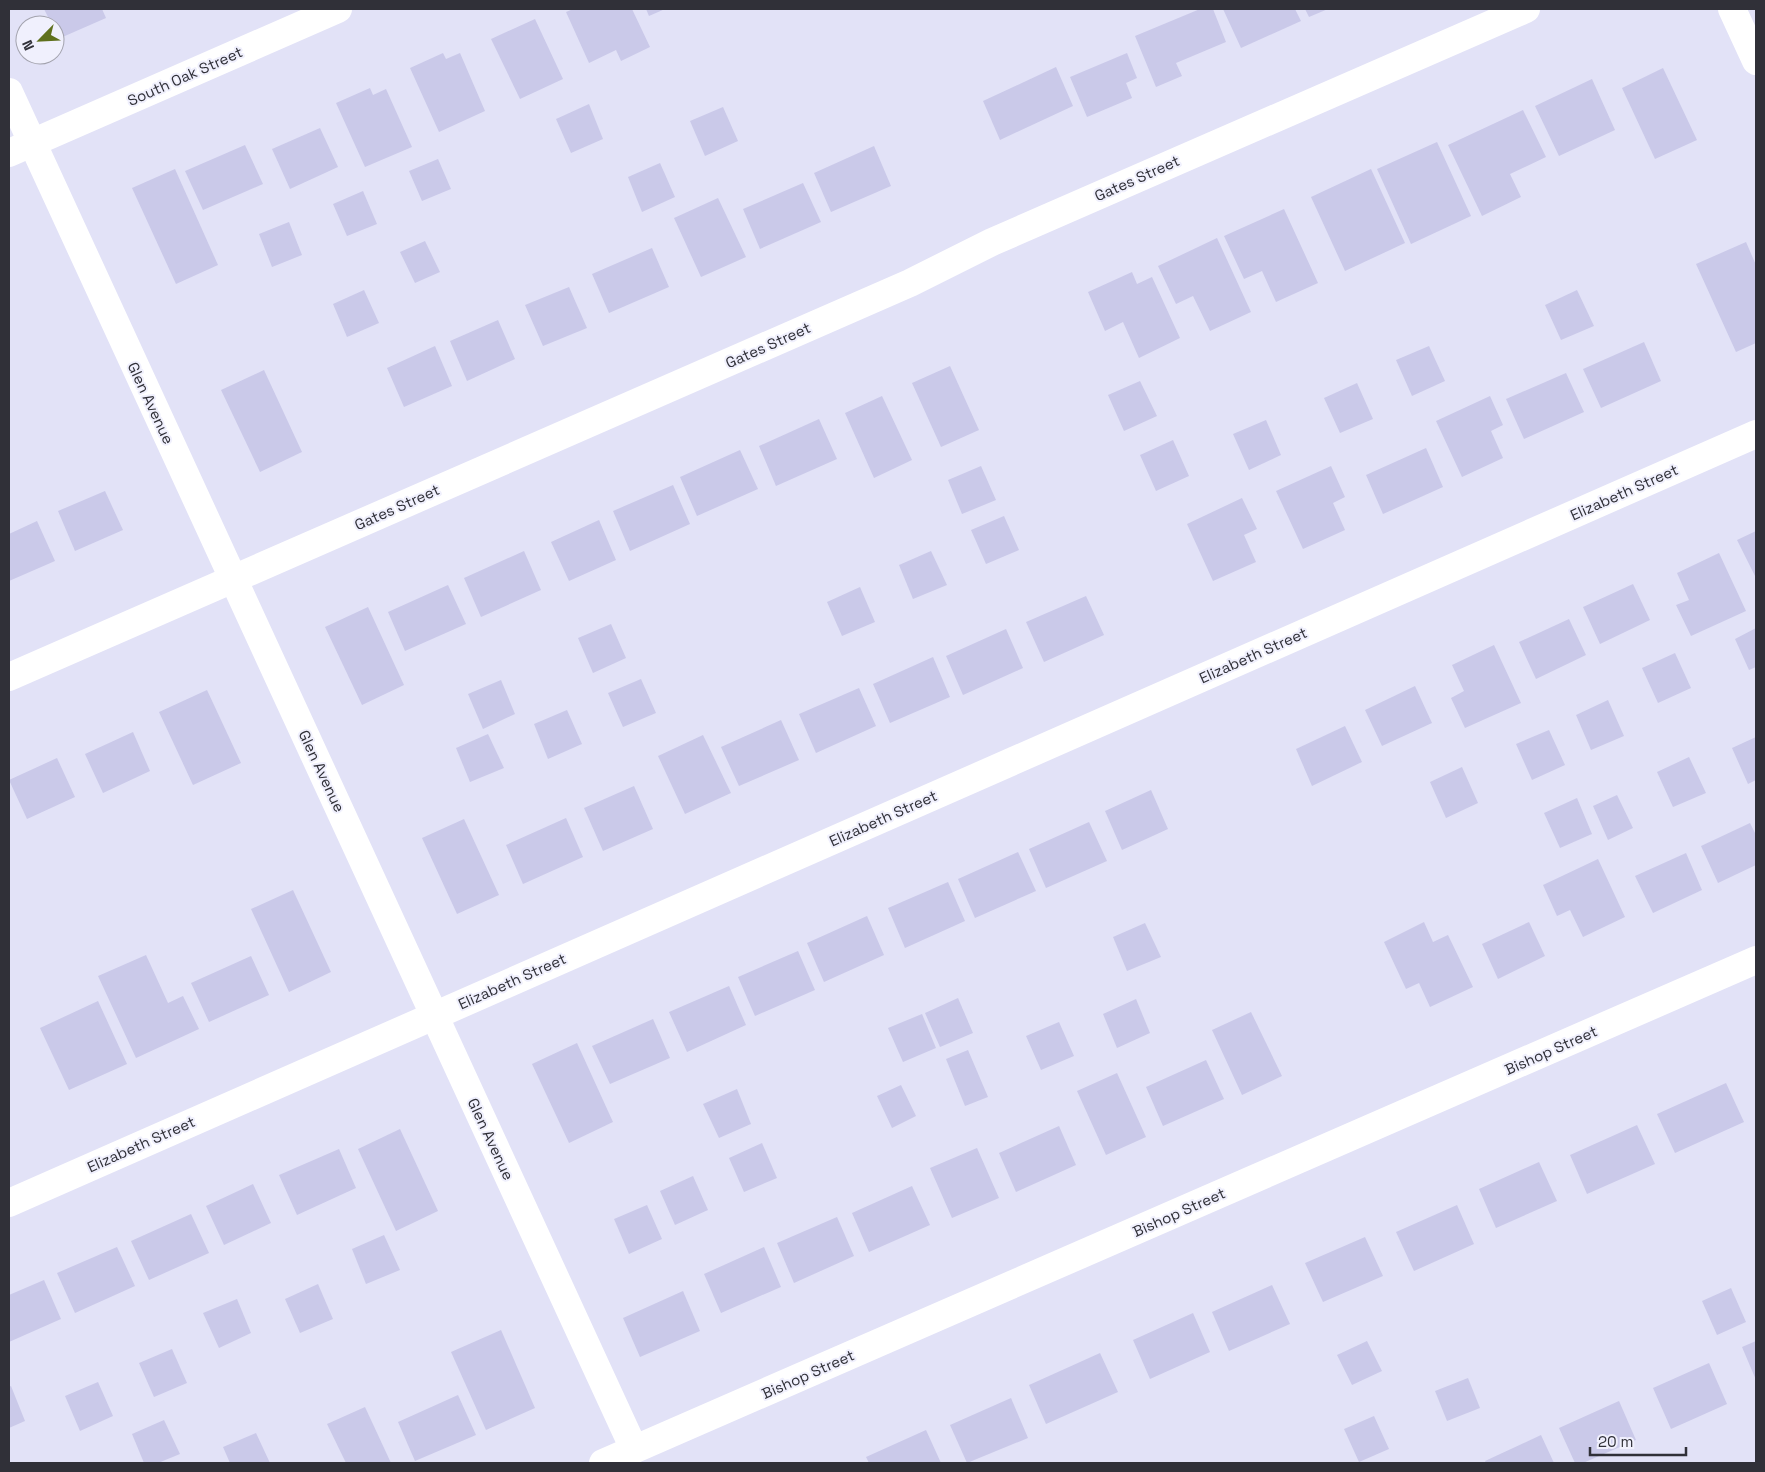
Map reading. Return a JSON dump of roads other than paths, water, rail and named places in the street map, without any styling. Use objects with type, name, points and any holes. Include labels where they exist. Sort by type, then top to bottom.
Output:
[{"type":"street","name":"South Oak Street","points":[[20,148],[338,9]]},
{"type":"street","name":"Gates Street","points":[[9,677],[910,283],[992,242],[1526,9]]},
{"type":"street","points":[[1732,9],[1756,61]]},
{"type":"street","name":"Glen Avenue","points":[[9,92],[20,148],[232,579],[634,1449]]},
{"type":"street","name":"Elizabeth Street","points":[[9,1202],[1756,434]]},
{"type":"street","name":"Bishop Street","points":[[603,1463],[1756,960]]}]
